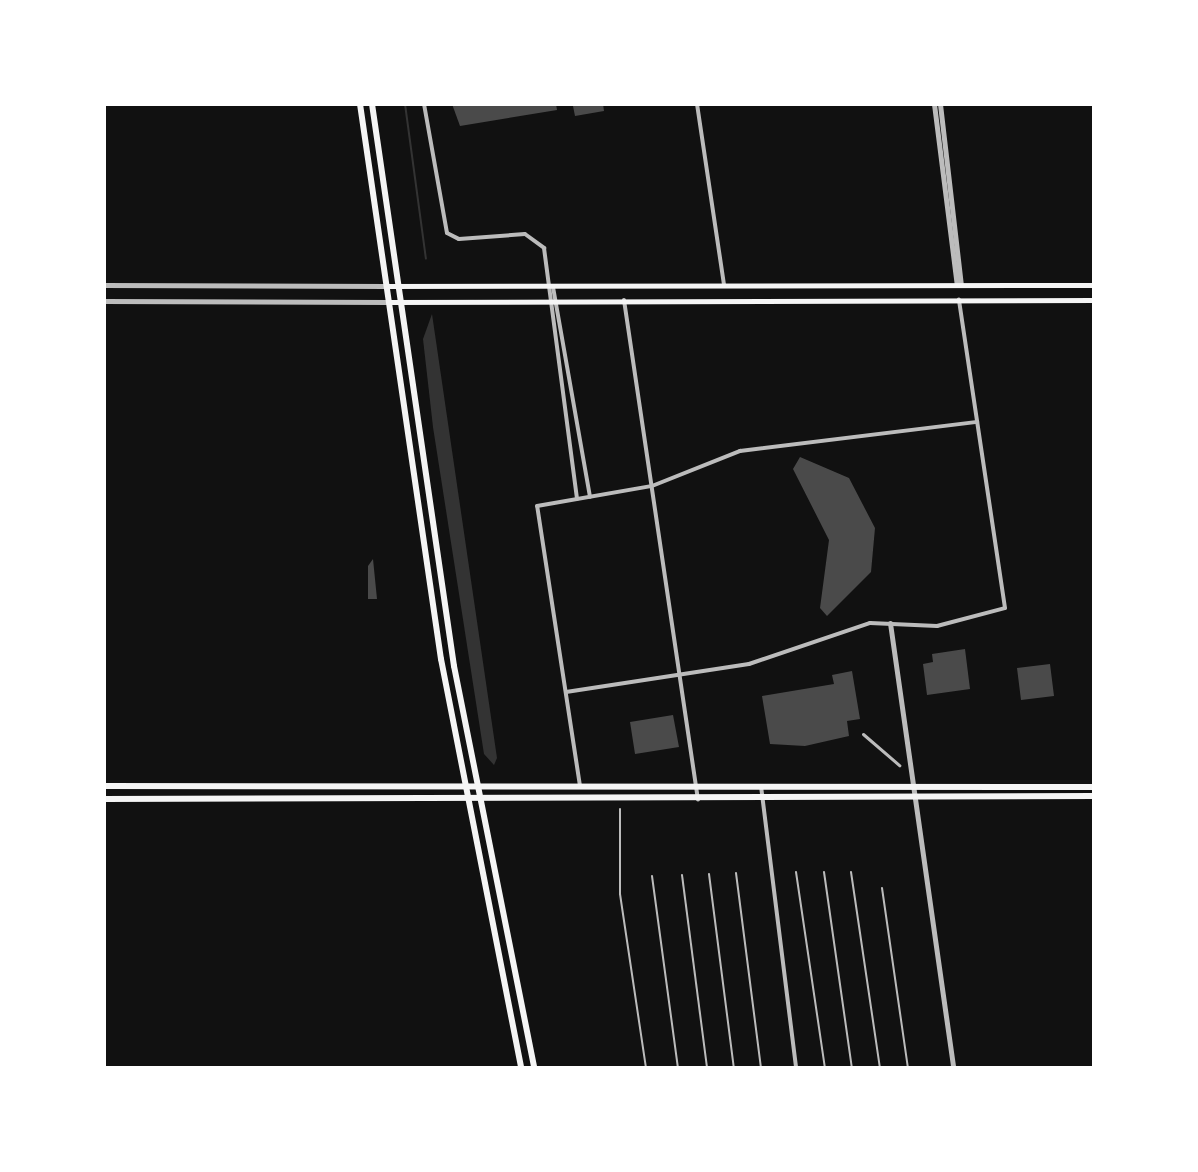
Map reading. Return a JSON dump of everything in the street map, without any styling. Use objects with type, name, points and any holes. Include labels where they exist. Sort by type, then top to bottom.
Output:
[{"type":"main road","points":[[360,104],[466,787],[521,1068]]},
{"type":"main road","points":[[372,104],[480,800],[534,1068]]},
{"type":"main road","points":[[386,286],[1094,285]]},
{"type":"main road","points":[[389,302],[1094,300]]},
{"type":"main road","points":[[104,786],[1094,787]]},
{"type":"main road","points":[[104,799],[698,800],[1094,796]]},
{"type":"street","points":[[424,104],[443,227],[459,239],[532,237],[544,248],[577,499]]},
{"type":"street","points":[[697,104],[724,285]]},
{"type":"street","points":[[937,104],[959,285]]},
{"type":"street","points":[[104,285],[386,286]]},
{"type":"street","points":[[551,285],[560,301],[590,497]]},
{"type":"street","points":[[566,692],[749,664],[835,631],[890,623],[937,626],[1005,608],[959,299]]},
{"type":"street","points":[[624,300],[698,800]]},
{"type":"street","points":[[104,301],[389,302]]},
{"type":"street","points":[[580,788],[537,506],[652,486],[740,451],[977,422]]},
{"type":"street","points":[[890,623],[953,1068]]},
{"type":"street","points":[[863,734],[899,765]]},
{"type":"street","points":[[761,786],[796,1068]]},
{"type":"lane","points":[[620,809],[620,894],[646,1068]]},
{"type":"lane","points":[[796,872],[825,1068]]},
{"type":"lane","points":[[824,872],[852,1068]]},
{"type":"lane","points":[[851,872],[880,1068]]},
{"type":"lane","points":[[736,873],[761,1068]]},
{"type":"lane","points":[[709,874],[734,1068]]},
{"type":"lane","points":[[682,875],[707,1068]]},
{"type":"lane","points":[[652,876],[678,1068]]},
{"type":"lane","points":[[882,888],[908,1068]]},
{"type":"shaded area","points":[[432,314],[497,758],[494,765],[484,754],[433,427],[423,339]]},
{"type":"building","points":[[452,104],[556,104],[557,110],[460,126]]},
{"type":"building","points":[[603,104],[604,111],[575,116],[573,106]]},
{"type":"building","points":[[800,457],[849,478],[875,528],[871,572],[827,616],[820,608],[829,540],[793,469]]},
{"type":"building","points":[[373,559],[377,599],[368,599],[368,566]]},
{"type":"building","points":[[965,649],[970,689],[927,695],[923,664],[933,662],[932,654]]},
{"type":"building","points":[[1050,664],[1054,696],[1021,700],[1017,668]]},
{"type":"building","points":[[852,671],[860,719],[847,721],[849,736],[805,746],[770,744],[762,696],[834,684],[832,675]]},
{"type":"building","points":[[673,715],[679,747],[635,754],[630,722]]},
{"type":"waterway","points":[[405,104],[426,259]]}]
